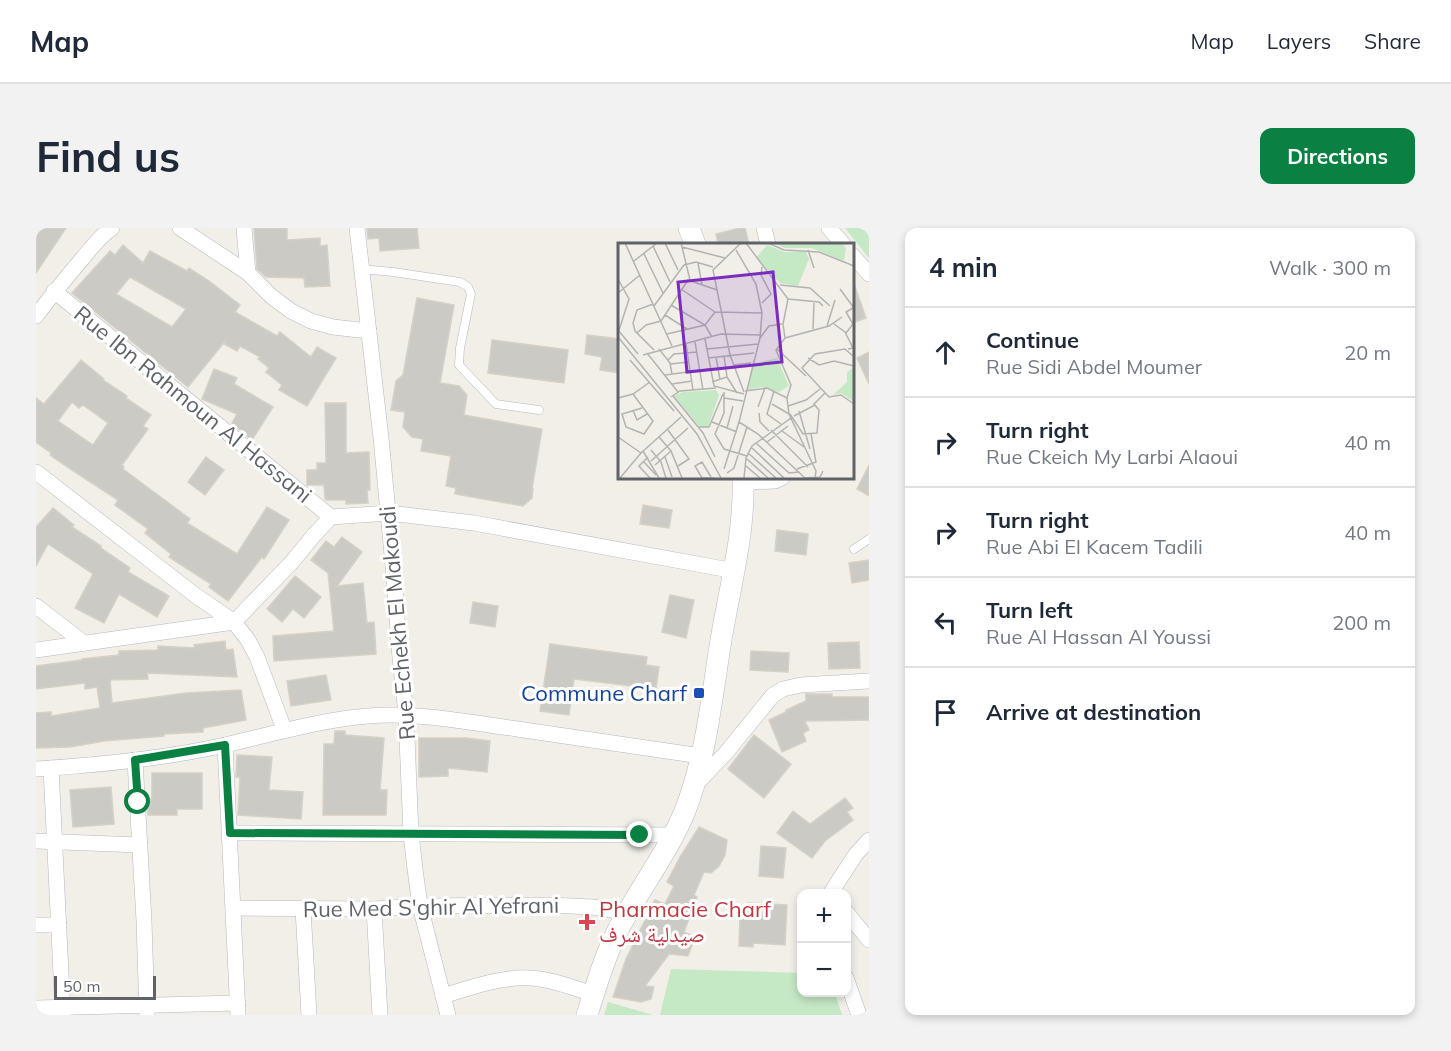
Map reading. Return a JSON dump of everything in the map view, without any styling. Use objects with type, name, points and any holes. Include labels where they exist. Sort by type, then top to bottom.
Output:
[{"type":"street","points":[[36,316],[90,249],[112,228]]},
{"type":"street","points":[[180,228],[248,273],[271,296],[291,311],[311,321],[333,327],[369,331]]},
{"type":"street","points":[[244,228],[248,273]]},
{"type":"street","name":"Rue Echekh El Makoudi","points":[[357,228],[394,576],[406,714],[411,834],[420,906],[448,1015]]},
{"type":"street","points":[[689,228],[694,243]]},
{"type":"street","points":[[764,228],[768,243]]},
{"type":"street","points":[[829,228],[842,243]]},
{"type":"street","points":[[854,257],[869,274]]},
{"type":"street","name":"Rue Ibn Rahmoun Al Hassani","points":[[54,291],[331,517]]},
{"type":"street","points":[[36,472],[195,595],[234,622],[248,640],[257,657],[284,729]]},
{"type":"street","points":[[587,1015],[610,947],[674,835],[695,785],[739,546],[743,479],[775,481],[781,478]]},
{"type":"street","points":[[36,650],[234,622],[331,517],[388,513],[474,523],[735,571]]},
{"type":"street","points":[[36,606],[84,644]]},
{"type":"street","points":[[695,785],[725,754],[777,692],[801,685],[869,681]]},
{"type":"street","points":[[63,1012],[55,841],[44,769],[135,760],[225,745],[284,729],[323,722],[366,716],[406,714],[701,756]]},
{"type":"street","points":[[36,1008],[63,1012],[238,1009],[225,745]]},
{"type":"street","points":[[135,760],[147,1010]]},
{"type":"street","points":[[230,833],[674,835]]},
{"type":"street","points":[[834,889],[856,854],[869,840]]},
{"type":"street","points":[[36,841],[140,845]]},
{"type":"street","name":"Rue Med S'ghir Al Yefrani","points":[[234,908],[374,909],[420,906],[551,905],[628,912]]},
{"type":"street","points":[[303,909],[309,1015]]},
{"type":"street","points":[[374,909],[380,1015]]},
{"type":"street","points":[[851,918],[869,940]]},
{"type":"street","points":[[36,925],[59,925]]},
{"type":"street","points":[[443,996],[517,977],[550,981],[594,994]]},
{"type":"street","points":[[851,992],[859,1015]]},
{"type":"lane","points":[[361,269],[460,282],[468,287],[471,294],[460,348],[459,365],[496,404],[539,410]]},
{"type":"lane","points":[[854,549],[869,539]]},
{"type":"green space","points":[[845,228],[869,228],[869,258]]},
{"type":"green space","points":[[671,969],[797,973],[797,997],[836,997],[842,1015],[660,1015]]},
{"type":"green space","points":[[608,1002],[653,1015],[604,1015]]},
{"type":"building","points":[[36,228],[66,228],[36,273]]},
{"type":"building","points":[[254,228],[287,228],[287,240],[320,238],[320,246],[327,245],[330,286],[305,287],[304,278],[266,277],[257,269]]},
{"type":"building","points":[[367,228],[417,228],[419,248],[380,251],[379,238],[368,239]]},
{"type":"building","points":[[745,228],[749,243],[718,243],[716,234]]},
{"type":"building","points":[[123,245],[143,263],[150,251],[187,271],[189,268],[240,305],[235,312],[277,336],[280,332],[311,357],[317,347],[336,358],[307,406],[279,390],[282,385],[266,372],[269,368],[258,359],[260,357],[240,346],[237,351],[224,344],[226,340],[188,387],[72,293],[110,251],[115,255]],"holes":[[[130,277],[186,309],[172,327],[116,294]]]},
{"type":"building","points":[[854,284],[866,318],[854,322]]},
{"type":"building","points":[[417,298],[454,305],[440,383],[459,386],[467,395],[464,415],[542,429],[532,498],[523,506],[455,494],[456,488],[446,486],[451,456],[421,451],[423,439],[412,437],[403,427],[405,412],[391,410],[396,381],[403,375]]},
{"type":"building","points":[[587,335],[618,339],[618,373],[600,370],[602,357],[585,354]]},
{"type":"building","points":[[492,340],[568,350],[564,383],[488,373]]},
{"type":"building","points":[[869,352],[869,384],[857,358]]},
{"type":"building","points":[[81,360],[103,380],[151,415],[143,426],[148,429],[122,465],[123,469],[190,519],[187,523],[237,554],[267,507],[289,520],[264,559],[262,557],[228,601],[209,587],[211,584],[169,557],[171,554],[145,533],[148,529],[115,505],[118,500],[50,455],[51,453],[36,442],[36,398],[44,404]],"holes":[[[72,402],[79,408],[83,405],[108,423],[93,445],[58,421]]]},
{"type":"building","points":[[214,369],[237,378],[234,384],[273,407],[252,440],[232,423],[237,414],[202,399]]},
{"type":"building","points":[[325,403],[346,403],[346,453],[369,452],[368,503],[346,504],[346,500],[326,500],[324,485],[307,485],[307,470],[317,470],[317,463],[326,463]]},
{"type":"building","points":[[206,457],[224,470],[205,495],[188,482]]},
{"type":"building","points":[[869,465],[869,496],[857,489]]},
{"type":"building","points":[[643,505],[672,510],[669,528],[640,524]]},
{"type":"building","points":[[53,508],[74,525],[72,527],[130,568],[128,572],[169,596],[157,617],[119,594],[104,623],[75,608],[93,574],[48,544],[36,566],[36,527]]},
{"type":"building","points":[[777,530],[808,534],[806,555],[775,551]]},
{"type":"building","points":[[342,537],[362,552],[337,586],[363,583],[367,623],[374,622],[376,654],[274,661],[273,636],[334,631],[328,573],[311,560],[326,541],[334,547]]},
{"type":"building","points":[[869,560],[869,580],[852,583],[849,563]]},
{"type":"building","points":[[295,576],[321,597],[304,618],[293,609],[282,622],[267,609]]},
{"type":"building","points":[[670,595],[694,600],[686,638],[662,632]]},
{"type":"building","points":[[473,602],[498,606],[495,627],[470,623]]},
{"type":"building","points":[[225,641],[226,650],[233,649],[237,677],[147,673],[148,679],[110,680],[112,703],[186,693],[241,690],[246,720],[203,728],[203,732],[164,734],[164,736],[104,741],[70,747],[36,748],[36,713],[51,712],[51,716],[100,708],[97,687],[85,689],[85,683],[36,689],[36,666],[119,655],[119,651],[158,650],[158,646],[195,648],[194,645]]},
{"type":"building","points":[[859,642],[860,668],[829,669],[828,643]]},
{"type":"building","points":[[550,644],[647,657],[646,665],[659,667],[656,689],[574,679],[569,715],[540,711]]},
{"type":"building","points":[[751,651],[789,653],[788,672],[750,670]]},
{"type":"building","points":[[326,675],[331,700],[291,706],[287,681]]},
{"type":"building","points":[[806,694],[869,697],[869,720],[805,721],[809,730],[803,733],[806,741],[782,752],[769,720],[806,701]]},
{"type":"building","points":[[335,731],[345,731],[345,735],[384,738],[380,790],[387,790],[386,815],[323,815],[324,744],[334,744]]},
{"type":"building","points":[[754,735],[791,764],[764,798],[728,769]]},
{"type":"building","points":[[419,738],[466,738],[490,741],[487,772],[448,768],[448,776],[419,777]]},
{"type":"building","points":[[237,755],[272,757],[269,790],[303,792],[301,819],[238,815],[240,777],[236,777]]},
{"type":"building","points":[[152,773],[202,773],[202,809],[177,809],[177,815],[148,815],[147,799],[152,799]]},
{"type":"building","points":[[111,787],[114,824],[73,827],[70,790]]},
{"type":"building","points":[[845,798],[853,808],[847,812],[853,820],[825,841],[812,858],[777,833],[793,811],[810,824]]},
{"type":"building","points":[[699,827],[727,840],[725,855],[719,866],[711,873],[704,872],[694,895],[697,897],[684,932],[695,937],[688,956],[669,954],[645,986],[654,987],[651,999],[641,1002],[613,997],[626,959],[655,900],[665,904],[674,886],[667,882]]},
{"type":"building","points":[[761,846],[786,848],[783,878],[759,876]]},
{"type":"building","points":[[747,903],[787,905],[785,945],[753,943],[753,947],[739,946],[740,917],[746,918]]},
{"type":"place","name":"Commune Charf","points":[[699,693]]},
{"type":"place","name":"Pharmacie Charf صيدلية شرف","points":[[587,922]]},
{"type":"route","points":[[138,802],[135,760],[225,745],[230,833],[640,835]]}]
